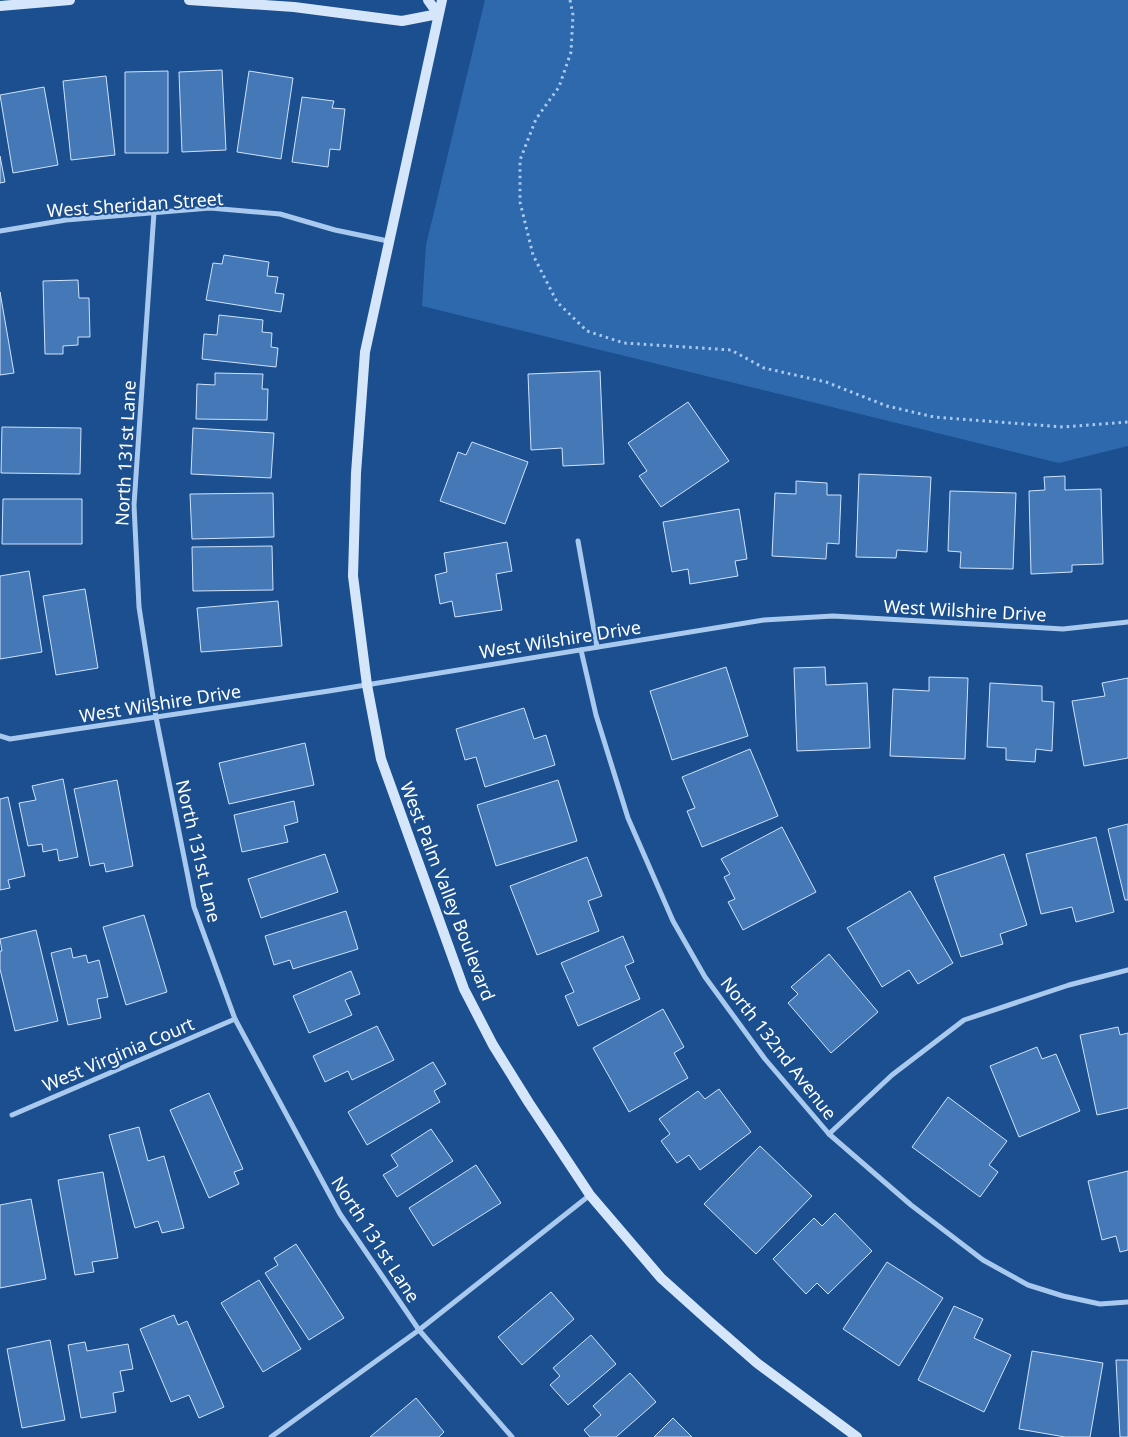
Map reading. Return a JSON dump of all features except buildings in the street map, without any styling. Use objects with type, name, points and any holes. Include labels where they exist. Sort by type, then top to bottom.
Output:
[{"type":"street","points":[[0,6],[70,0]]},
{"type":"street","points":[[189,0],[294,8],[402,21],[438,14],[428,0]]},
{"type":"street","name":"West Palm Valley Boulevard","points":[[442,0],[365,352],[356,473],[353,576],[368,685],[381,759],[464,989],[493,1045],[513,1078],[590,1195],[661,1278],[757,1363],[857,1437]]},
{"type":"street","name":"West Sheridan Street","points":[[0,231],[66,220],[210,208],[280,214],[334,230],[388,241]]},
{"type":"street","name":"North 131st Lane","points":[[154,212],[134,505],[139,607],[156,718],[194,907],[235,1019],[340,1214],[419,1330],[512,1437]]},
{"type":"street","points":[[578,540],[597,647]]},
{"type":"street","name":"West Wilshire Drive","points":[[0,736],[10,739],[156,718],[764,620],[833,616],[1064,629],[1128,622]]},
{"type":"street","name":"North 132nd Avenue","points":[[581,650],[596,715],[628,818],[673,921],[705,977],[760,1052],[828,1134],[911,1205],[983,1260],[1028,1286],[1100,1304],[1128,1302]]},
{"type":"street","points":[[828,1134],[892,1075],[964,1020],[1069,985],[1128,970]]},
{"type":"street","name":"West Virginia Court","points":[[12,1114],[235,1019]]},
{"type":"street","points":[[270,1437],[419,1330],[590,1195]]},
{"type":"path","points":[[570,0],[573,15],[571,52],[559,87],[536,119],[520,160],[520,202],[533,255],[557,302],[587,331],[624,343],[731,350],[764,368],[826,382],[887,406],[934,416],[1064,427],[1128,422]]},
{"type":"shaded area","points":[[485,0],[1128,0],[1128,446],[1059,463],[422,306],[426,245]]}]
